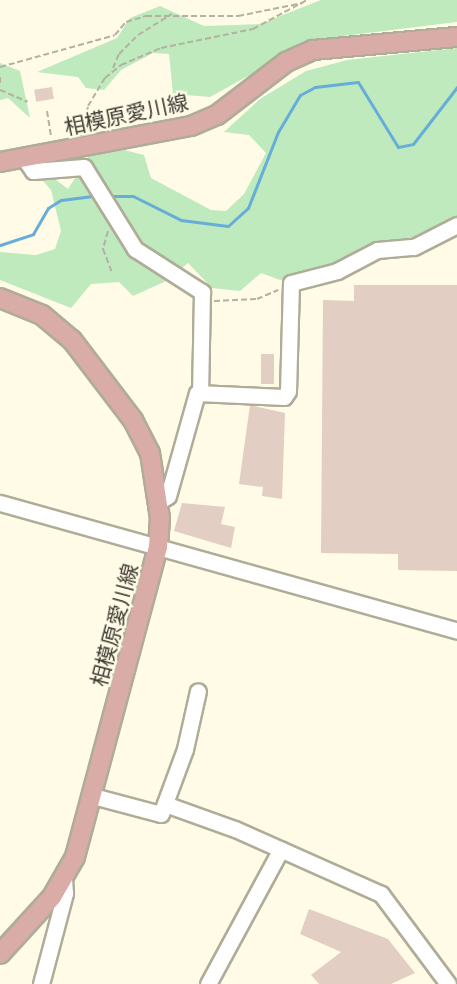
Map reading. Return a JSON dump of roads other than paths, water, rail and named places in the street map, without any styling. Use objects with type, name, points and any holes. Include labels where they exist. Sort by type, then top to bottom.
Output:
[{"type":"main road","name":"相模原愛川線","points":[[0,162],[208,119],[286,62],[313,50],[457,37]]},
{"type":"main road","name":"相模原愛川線","points":[[0,298],[42,315],[72,340],[133,420],[150,453],[160,501],[158,547],[93,796],[64,877],[0,954]]},
{"type":"street","points":[[24,158],[33,171],[84,167],[118,230],[146,258],[188,279],[205,301],[200,392],[168,496],[160,501]]},
{"type":"street","points":[[200,392],[284,397],[288,391],[288,288],[299,278],[337,271],[377,250],[423,244],[457,225]]},
{"type":"street","points":[[0,503],[457,631]]},
{"type":"street","points":[[93,796],[161,814],[185,749],[198,691]]},
{"type":"street","points":[[165,804],[281,849],[381,894],[448,984]]},
{"type":"street","points":[[208,984],[281,849]]},
{"type":"street","points":[[41,984],[65,893],[64,877]]},
{"type":"waterway","points":[[108,196],[133,196],[181,220],[228,226],[248,208],[278,132],[300,95],[315,87],[358,82],[398,147],[413,144],[457,87]]},
{"type":"waterway","points":[[0,245],[33,234],[48,208],[61,200],[95,196]]}]
